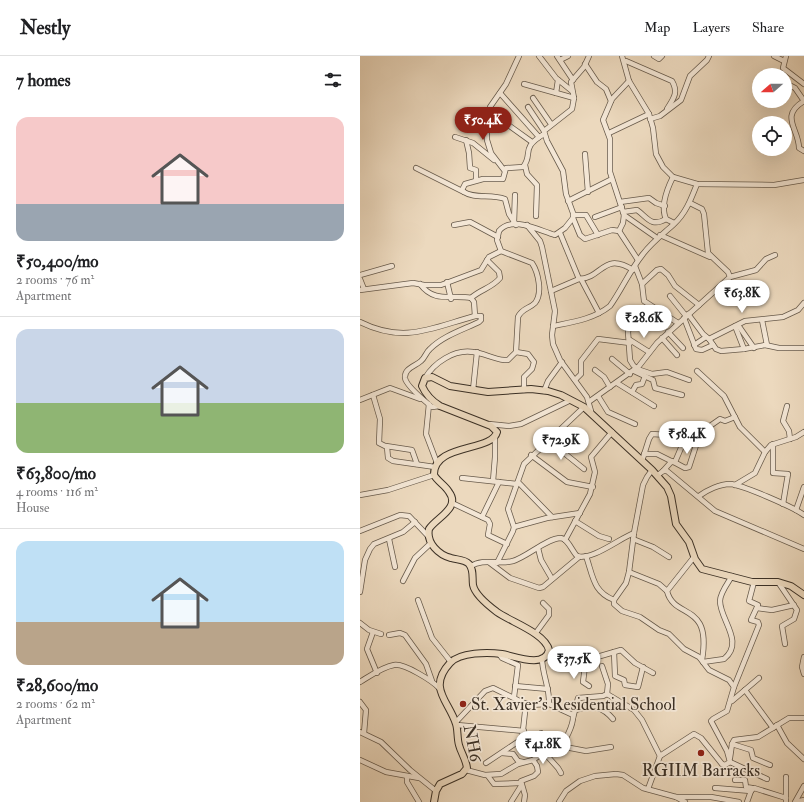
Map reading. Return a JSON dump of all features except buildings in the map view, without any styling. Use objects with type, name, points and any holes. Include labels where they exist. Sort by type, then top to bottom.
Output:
[{"type":"highway","points":[[440,689],[441,676],[451,662],[465,655],[499,654],[536,660],[542,658],[548,652],[546,644],[534,634],[496,611],[482,598],[474,588],[471,566],[464,561],[444,556],[431,543],[428,536],[431,526],[449,510],[452,503],[450,492],[434,476],[436,465],[454,453],[495,437],[496,430],[485,423],[440,406],[426,394],[422,383],[425,378],[432,377],[450,386],[473,390],[488,392],[524,390],[544,391],[572,400],[591,411],[612,432],[643,458],[652,470],[660,473],[670,491],[676,524],[689,542],[694,557],[700,567],[704,570],[754,582],[778,582],[791,586],[804,595]]},
{"type":"highway","name":"NH6","points":[[436,791],[443,781],[459,776],[466,770],[467,764],[459,744],[456,724],[442,699],[440,689]]},
{"type":"highway","points":[[434,802],[436,791]]},
{"type":"street","points":[[464,192],[462,190],[465,184],[476,180],[500,180],[504,177],[504,170],[491,153],[487,140],[490,107],[500,93],[519,56]]},
{"type":"street","points":[[538,56],[558,80],[572,91]]},
{"type":"street","points":[[568,56],[558,58],[573,80]]},
{"type":"street","points":[[536,216],[537,186],[527,174],[525,165],[527,150],[532,142],[551,124],[570,113],[574,98],[570,86],[589,56]]},
{"type":"street","points":[[622,56],[625,62],[629,81],[650,119],[656,154],[663,167],[673,177],[697,184],[774,186],[804,180]]},
{"type":"street","points":[[625,62],[629,56]]},
{"type":"street","points":[[654,56],[658,58],[662,56]]},
{"type":"street","points":[[650,119],[660,116],[680,100],[690,76],[707,60],[709,56]]},
{"type":"street","points":[[774,56],[785,59],[782,66],[784,69],[804,84]]},
{"type":"street","points":[[625,62],[672,81],[675,89],[675,96],[666,110]]},
{"type":"street","points":[[585,64],[597,82],[606,89],[611,101]]},
{"type":"street","points":[[556,93],[558,80]]},
{"type":"street","points":[[619,231],[623,223],[622,209],[609,165],[611,146],[609,133],[603,120],[611,101],[629,81]]},
{"type":"street","points":[[524,84],[574,98]]},
{"type":"street","points":[[792,86],[795,88],[804,101],[794,110],[791,120],[792,127],[799,140],[798,148],[804,151]]},
{"type":"street","points":[[500,93],[542,134]]},
{"type":"street","points":[[533,98],[551,124]]},
{"type":"street","points":[[528,107],[563,171],[568,201],[582,238],[590,239],[612,230],[619,231],[638,260]]},
{"type":"street","points":[[490,112],[532,142]]},
{"type":"street","points":[[609,133],[648,114]]},
{"type":"street","points":[[455,137],[472,143],[500,165]]},
{"type":"street","points":[[466,140],[470,168],[476,170],[476,180]]},
{"type":"street","points":[[585,154],[588,192]]},
{"type":"street","points":[[504,170],[508,167],[520,167],[525,165]]},
{"type":"street","points":[[416,168],[471,195],[493,196],[505,199],[509,214],[515,224]]},
{"type":"street","points":[[666,219],[664,206],[666,191],[673,177]]},
{"type":"street","points":[[568,201],[612,179]]},
{"type":"street","points":[[553,326],[582,320],[599,313],[610,306],[638,260],[659,236],[674,223],[690,203],[697,184]]},
{"type":"street","points":[[515,195],[515,224]]},
{"type":"street","points":[[595,217],[622,209],[649,198],[664,206]]},
{"type":"street","points":[[690,203],[702,209],[704,214],[706,248],[710,257]]},
{"type":"street","points":[[622,209],[637,210],[645,218],[653,222],[659,223],[666,219]]},
{"type":"street","points":[[622,209],[659,236],[710,257],[728,272],[730,277]]},
{"type":"street","points":[[425,378],[430,368],[445,358],[465,352],[477,352],[508,360],[516,352],[518,316],[521,311],[534,303],[538,297],[538,280],[532,263],[501,251],[498,246],[498,237],[501,228],[515,224],[527,225],[555,235],[560,232],[573,216],[586,215],[598,235]]},
{"type":"street","points":[[666,219],[674,223]]},
{"type":"street","points":[[454,224],[470,222],[498,237]]},
{"type":"street","points":[[527,225],[540,241],[551,291],[555,311],[553,344],[562,362],[590,401],[591,411]]},
{"type":"street","points":[[560,232],[580,279],[599,313]]},
{"type":"street","points":[[360,279],[362,290],[413,283],[441,285],[481,270],[487,260],[501,251]]},
{"type":"street","points":[[590,401],[634,371],[668,332],[730,277],[756,270],[766,259],[775,255]]},
{"type":"street","points":[[420,284],[428,292],[451,298],[471,298],[493,286],[500,278],[499,272],[487,260]]},
{"type":"street","points":[[551,291],[580,279],[613,262],[621,263],[634,268],[642,284],[643,298],[646,304],[662,312],[678,323]]},
{"type":"street","points":[[360,275],[392,266]]},
{"type":"street","points":[[642,284],[650,279],[657,270],[661,269],[668,275],[675,286],[699,305]]},
{"type":"street","points":[[447,282],[451,298]]},
{"type":"street","points":[[670,296],[686,316],[718,350],[744,350],[767,345],[779,348],[804,348]]},
{"type":"street","points":[[471,298],[474,302],[475,316]]},
{"type":"street","points":[[694,345],[749,320],[783,317],[798,310],[804,303]]},
{"type":"street","points":[[633,313],[628,332],[630,341],[630,360],[634,371]]},
{"type":"street","points":[[360,322],[389,333],[403,334],[418,332],[480,315],[481,320],[440,341],[429,349],[421,362],[408,370],[405,378],[407,383],[428,404],[435,408],[440,406]]},
{"type":"street","points":[[686,316],[694,345],[699,351],[713,345]]},
{"type":"street","points":[[762,320],[767,345]]},
{"type":"street","points":[[736,326],[754,348]]},
{"type":"street","points":[[736,326],[744,350]]},
{"type":"street","points":[[668,332],[683,348]]},
{"type":"street","points":[[662,338],[677,355]]},
{"type":"street","points":[[575,380],[581,374],[581,361],[598,339],[630,341],[649,352]]},
{"type":"street","points":[[473,390],[477,352]]},
{"type":"street","points":[[516,352],[528,354],[534,362],[532,369],[524,377],[524,390]]},
{"type":"street","points":[[612,359],[653,380],[655,388],[682,396]]},
{"type":"street","points":[[544,391],[548,381],[562,362]]},
{"type":"street","points":[[595,370],[604,376],[610,387]]},
{"type":"street","points":[[634,371],[655,375],[667,372],[689,380]]},
{"type":"street","points":[[697,371],[724,396],[743,431],[765,452]]},
{"type":"street","points":[[632,392],[636,385],[642,384],[646,376]]},
{"type":"street","points":[[617,383],[654,406]]},
{"type":"street","points":[[360,400],[390,388],[424,400]]},
{"type":"street","points":[[373,395],[380,419],[379,443],[386,446],[412,450],[417,464]]},
{"type":"street","points":[[598,396],[608,412],[635,424]]},
{"type":"street","points":[[485,423],[515,426],[528,422],[572,400]]},
{"type":"street","points":[[386,446],[390,460],[436,465],[426,434],[428,404]]},
{"type":"street","points":[[787,406],[783,421],[789,431],[790,439]]},
{"type":"street","points":[[497,563],[514,527],[508,509],[524,464],[584,407]]},
{"type":"street","points":[[643,458],[657,454],[685,468],[689,467],[698,435],[720,419],[725,421],[735,417]]},
{"type":"street","points":[[676,438],[678,426],[681,424],[702,431]]},
{"type":"street","points":[[660,473],[670,462],[674,462],[690,427]]},
{"type":"street","points":[[565,540],[588,500],[593,487],[595,472],[591,457],[612,432]]},
{"type":"street","points":[[735,485],[755,472],[765,452],[774,444],[790,439],[804,432]]},
{"type":"street","points":[[643,458],[652,434],[676,438],[696,445]]},
{"type":"street","points":[[493,481],[496,457],[495,437]]},
{"type":"street","points":[[548,440],[584,469]]},
{"type":"street","points":[[774,444],[773,473],[787,473],[788,476],[783,504]]},
{"type":"street","points":[[532,455],[563,480],[593,487]]},
{"type":"street","points":[[614,600],[626,583],[643,485],[652,470]]},
{"type":"street","points":[[660,473],[670,473],[688,490],[699,496],[715,511],[804,550]]},
{"type":"street","points":[[360,495],[388,490],[434,476]]},
{"type":"street","points":[[462,478],[517,483],[552,517]]},
{"type":"street","points":[[482,517],[499,482]]},
{"type":"street","points":[[699,496],[722,485],[735,485],[783,504],[804,515]]},
{"type":"street","points":[[796,510],[804,487]]},
{"type":"street","points":[[452,503],[490,522],[488,535],[507,544]]},
{"type":"street","points":[[514,527],[552,517],[580,512]]},
{"type":"street","points":[[360,531],[400,515],[409,516],[428,536]]},
{"type":"street","points":[[575,521],[599,536],[609,539]]},
{"type":"street","points":[[360,592],[367,554],[374,544],[389,539],[407,529],[415,522]]},
{"type":"street","points":[[490,563],[510,578],[539,588],[580,557],[586,556],[634,533]]},
{"type":"street","points":[[389,539],[392,548],[391,557],[395,567]]},
{"type":"street","points":[[471,566],[481,561],[497,563],[518,559],[558,539],[565,540],[580,557]]},
{"type":"street","points":[[633,539],[653,547],[669,557]]},
{"type":"street","points":[[403,581],[415,558],[431,543]]},
{"type":"street","points":[[538,548],[540,557],[552,579]]},
{"type":"street","points":[[586,556],[598,591],[604,596],[614,600],[617,608],[640,617],[659,630],[669,634],[684,649],[702,660],[709,670],[729,680],[734,687]]},
{"type":"street","points":[[667,591],[694,557]]},
{"type":"street","points":[[629,572],[659,584],[667,591],[672,601],[690,612],[700,624],[705,643],[702,660]]},
{"type":"street","points":[[702,660],[724,659],[730,650],[731,636],[720,602],[732,576]]},
{"type":"street","points":[[754,582],[749,600],[751,603],[758,604],[751,620],[758,622],[759,625],[734,687],[732,701],[728,712],[711,721],[730,761],[767,779]]},
{"type":"street","points":[[778,582],[796,610],[796,616],[782,626],[785,644]]},
{"type":"street","points":[[418,600],[432,638],[451,662]]},
{"type":"street","points":[[534,634],[549,615],[549,609],[542,603]]},
{"type":"street","points":[[757,608],[772,610],[794,605]]},
{"type":"street","points":[[360,622],[373,632],[381,634]]},
{"type":"street","points":[[373,632],[367,649],[377,673]]},
{"type":"street","points":[[389,635],[400,633],[405,635],[426,664],[432,681]]},
{"type":"street","points":[[548,652],[586,658],[621,650],[631,660],[653,673]]},
{"type":"street","points":[[614,652],[615,676],[624,680],[625,685],[638,687],[643,667]]},
{"type":"street","points":[[499,654],[502,658],[518,666],[514,697]]},
{"type":"street","points":[[804,657],[802,667],[804,674]]},
{"type":"street","points":[[542,658],[543,675],[548,689],[549,704]]},
{"type":"street","points":[[586,658],[583,682],[589,686]]},
{"type":"street","points":[[360,682],[396,665],[432,681],[440,689]]},
{"type":"street","points":[[602,666],[608,684],[607,694]]},
{"type":"street","points":[[732,701],[759,678]]},
{"type":"street","points":[[515,686],[548,689]]},
{"type":"street","points":[[456,724],[488,689],[498,689],[531,706],[549,704],[571,713],[573,718]]},
{"type":"street","points":[[745,690],[787,743],[804,759]]},
{"type":"street","points":[[560,746],[573,718],[580,697],[603,696],[607,694]]},
{"type":"street","points":[[607,694],[634,710],[642,720],[660,756]]},
{"type":"street","points":[[360,702],[365,708],[362,733],[381,742],[420,779],[436,791]]},
{"type":"street","points":[[486,763],[520,741],[524,731],[526,703]]},
{"type":"street","points":[[576,710],[589,706],[599,708],[614,720]]},
{"type":"street","points":[[648,789],[660,756],[694,734],[702,738],[722,764],[725,765],[730,761],[732,744],[737,738],[758,737],[789,718],[804,718]]},
{"type":"street","points":[[456,724],[524,731]]},
{"type":"street","points":[[541,733],[549,758],[561,773]]},
{"type":"street","points":[[732,744],[751,750],[753,758],[770,765]]},
{"type":"street","points":[[466,770],[488,776],[501,774],[525,762],[533,760],[547,750],[560,746],[586,751],[610,747]]},
{"type":"street","points":[[502,753],[513,754],[518,760],[525,762]]},
{"type":"street","points":[[511,802],[521,785],[538,772],[537,766],[533,760]]},
{"type":"street","points":[[360,761],[379,770],[420,779]]},
{"type":"street","points":[[559,802],[563,794],[575,784],[586,779],[604,775],[623,775],[638,786],[676,797],[685,802]]},
{"type":"street","points":[[407,776],[407,782],[419,802]]},
{"type":"street","points":[[488,776],[494,784],[521,785]]},
{"type":"street","points":[[735,780],[745,780],[746,787],[752,790],[786,800],[786,777]]},
{"type":"street","points":[[521,785],[525,795],[524,802]]},
{"type":"street","points":[[797,802],[804,786]]},
{"type":"street","points":[[715,788],[752,790]]},
{"type":"street","points":[[747,802],[752,790]]},
{"type":"street","points":[[676,797],[703,796],[739,802]]},
{"type":"street","points":[[797,802],[804,800]]},
{"type":"place","name":"St. Xavier's Residential School","points":[[463,704]]},
{"type":"place","name":"RGIIM Barracks","points":[[701,753]]}]
